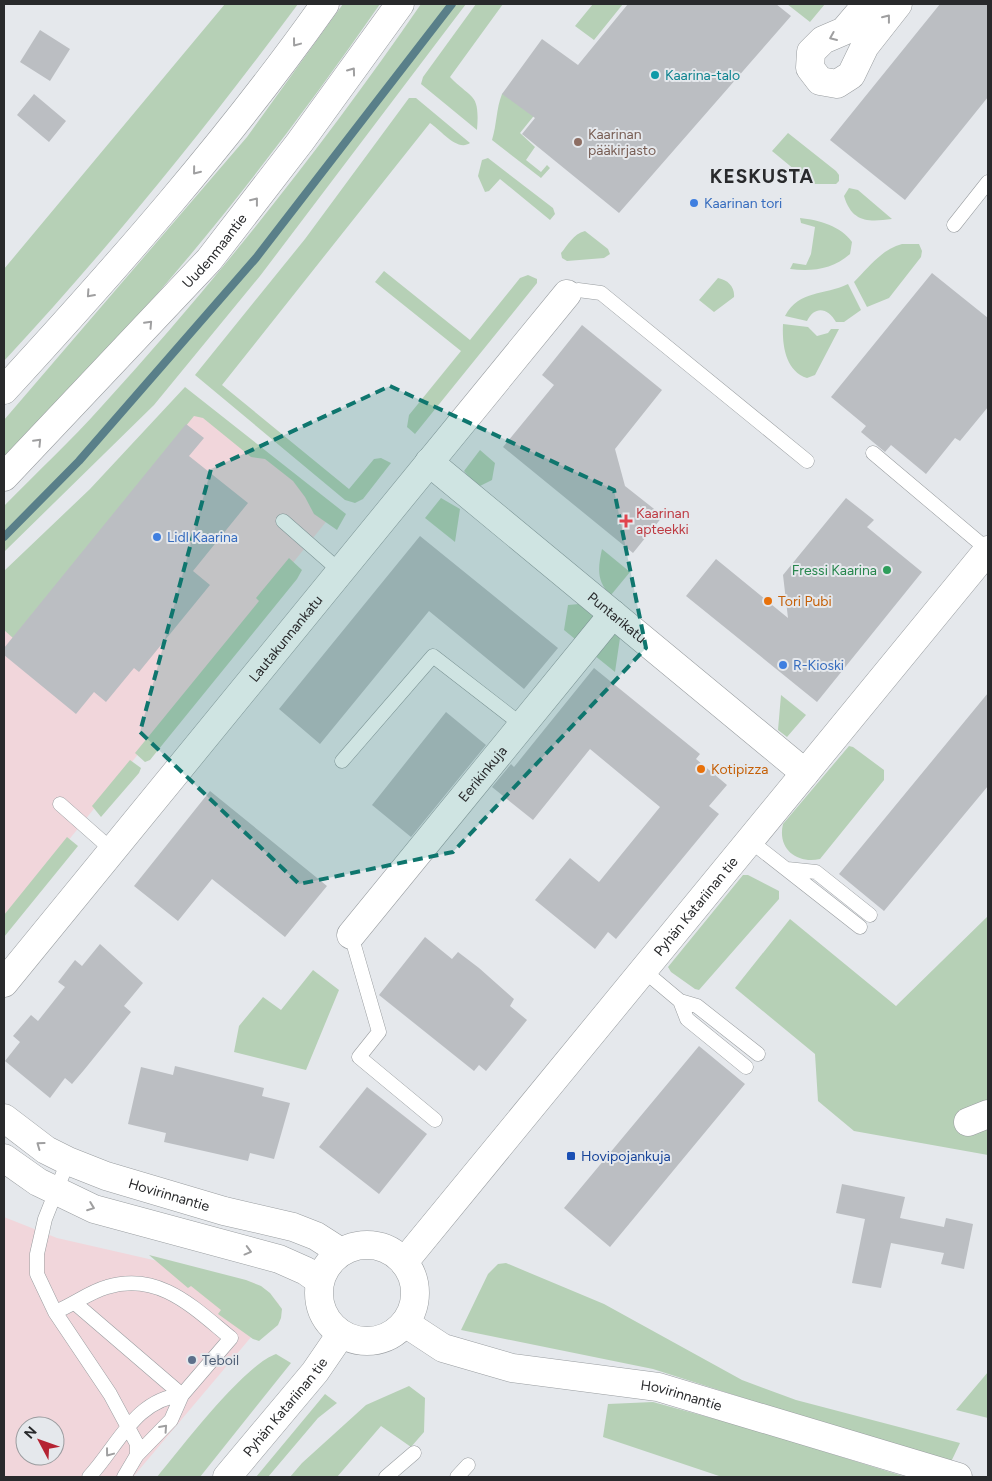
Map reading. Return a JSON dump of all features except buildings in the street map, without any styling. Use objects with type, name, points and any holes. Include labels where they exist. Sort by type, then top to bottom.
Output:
[{"type":"street","points":[[4,390],[159,218],[248,107],[325,4]]},
{"type":"street","name":"Uudenmaantie","points":[[4,477],[209,260],[300,142],[400,4]]},
{"type":"street","points":[[867,4],[844,31],[823,40],[811,52],[810,68],[820,81],[837,84],[850,75],[865,46],[898,4]]},
{"type":"street","name":"Lautakunnankatu","points":[[4,983],[567,294]]},
{"type":"street","name":"Puntarikatu","points":[[429,462],[805,773]]},
{"type":"street","name":"Pyhän Katariinan tie","points":[[404,1262],[988,550]]},
{"type":"street","name":"Eerikinkuja","points":[[351,935],[613,614]]},
{"type":"street","name":"Hovirinnantie","points":[[4,1118],[46,1150],[68,1161],[106,1176],[224,1211],[293,1227],[316,1236],[341,1252]]},
{"type":"street","points":[[4,1158],[56,1192],[94,1209],[279,1259],[306,1271],[320,1281]]},
{"type":"street","points":[[358,1246],[374,1246],[391,1251],[404,1262],[412,1276],[415,1292],[413,1309],[405,1323],[392,1335],[375,1341],[357,1341],[341,1334],[326,1320],[319,1302],[320,1281],[329,1263],[341,1252],[358,1246]]},
{"type":"street","name":"Hovirinnantie","points":[[405,1323],[442,1348],[512,1368],[658,1387],[958,1477]]},
{"type":"street","name":"Pyhän Katariinan tie","points":[[227,1477],[314,1372],[341,1334]]},
{"type":"lane","points":[[954,225],[988,182]]},
{"type":"lane","points":[[567,294],[578,290],[601,293],[807,462]]},
{"type":"lane","points":[[873,453],[988,550]]},
{"type":"lane","points":[[283,521],[340,571]]},
{"type":"lane","points":[[342,761],[432,656],[522,725]]},
{"type":"lane","points":[[60,804],[112,850]]},
{"type":"lane","points":[[750,840],[860,928]]},
{"type":"lane","points":[[786,868],[816,872],[870,915]]},
{"type":"lane","points":[[351,935],[379,1032],[359,1057],[434,1120]]},
{"type":"lane","points":[[643,970],[680,1001],[697,1006],[758,1054]]},
{"type":"lane","points":[[680,1001],[687,1019],[746,1067]]},
{"type":"lane","points":[[68,1161],[45,1219],[37,1254],[36,1274],[56,1312],[110,1394],[126,1427],[137,1444],[137,1455]]},
{"type":"lane","points":[[56,1312],[76,1304],[107,1287],[148,1284],[176,1294],[231,1338],[182,1395],[171,1420],[137,1455],[124,1477]]},
{"type":"lane","points":[[76,1304],[182,1395]]},
{"type":"lane","points":[[89,1477],[114,1447],[126,1427],[159,1400],[182,1395]]},
{"type":"lane","points":[[386,1477],[414,1453]]},
{"type":"lane","points":[[457,1477],[468,1465]]},
{"type":"highlighted area","points":[[390,386],[614,490],[646,648],[453,852],[299,884],[140,732],[211,469]]},
{"type":"shaded area","points":[[202,404],[334,512],[4,920],[4,615]]},
{"type":"shaded area","points":[[4,1217],[57,1238],[254,1283],[279,1304],[133,1477],[4,1477]]},
{"type":"green space","points":[[225,4],[298,4],[156,187],[4,361],[4,269]]},
{"type":"green space","points":[[343,4],[380,4],[278,145],[205,237],[91,368],[4,458],[4,420],[247,137]]},
{"type":"green space","points":[[421,4],[466,4],[260,276],[154,405],[4,552],[4,506],[90,419],[228,261],[308,160]]},
{"type":"green space","points":[[476,4],[503,4],[450,77],[476,103],[477,130],[421,84],[423,77]]},
{"type":"green space","points":[[593,4],[623,4],[594,40],[575,26]]},
{"type":"green space","points":[[787,4],[825,4],[810,22]]},
{"type":"green space","points":[[575,65],[520,133],[535,147],[526,160],[541,172],[547,165],[550,168],[541,178],[492,140],[500,100],[502,94]]},
{"type":"green space","points":[[409,98],[416,98],[470,143],[460,145],[449,139],[430,123],[222,385],[349,489],[374,459],[381,458],[391,463],[363,499],[355,503],[345,500],[195,375],[305,239]]},
{"type":"green space","points":[[788,133],[836,171],[839,175],[839,181],[836,184],[812,184],[772,151]]},
{"type":"green space","points":[[488,158],[553,208],[555,214],[550,220],[500,179],[489,191],[485,192],[478,176],[482,160]]},
{"type":"green space","points":[[849,188],[858,190],[892,219],[869,220],[857,216],[847,205],[844,196]]},
{"type":"green space","points":[[800,218],[822,222],[842,232],[852,242],[850,254],[837,263],[814,270],[790,269],[793,263],[806,265],[811,254],[815,227],[801,223]]},
{"type":"green space","points":[[585,231],[608,249],[610,254],[604,258],[567,261],[562,258],[561,253],[571,240]]},
{"type":"green space","points":[[902,244],[919,244],[922,251],[921,257],[889,298],[867,307],[854,282],[888,250]]},
{"type":"green space","points":[[384,271],[470,340],[520,278],[528,275],[537,279],[537,283],[415,434],[407,427],[409,415],[461,351],[375,282]]},
{"type":"green space","points":[[718,278],[730,284],[734,297],[714,312],[699,300]]},
{"type":"green space","points":[[848,284],[861,310],[844,322],[836,322],[833,317],[822,310],[814,312],[807,321],[785,316],[791,307],[805,297]]},
{"type":"green space","points":[[783,324],[808,327],[817,336],[828,333],[831,329],[839,329],[815,375],[807,378],[789,363],[784,348]]},
{"type":"green space","points":[[185,387],[346,514],[337,530],[314,514],[305,497],[293,481],[265,459],[251,457],[203,418],[194,416],[13,638],[4,630],[4,571],[90,489]]},
{"type":"green space","points":[[480,450],[495,463],[492,480],[478,487],[464,471]]},
{"type":"green space","points":[[441,498],[460,509],[455,542],[425,518]]},
{"type":"green space","points":[[602,549],[630,572],[611,595],[603,585],[599,574]]},
{"type":"green space","points":[[289,558],[302,570],[297,579],[150,760],[145,762],[135,753],[259,601],[256,598]]},
{"type":"green space","points":[[579,604],[594,617],[575,639],[564,630],[568,605]]},
{"type":"green space","points":[[612,632],[620,638],[615,672],[594,655]]},
{"type":"green space","points":[[781,695],[806,715],[787,737],[778,730]]},
{"type":"green space","points":[[849,746],[884,770],[884,780],[820,859],[812,860],[797,857],[791,853],[783,841],[783,824]]},
{"type":"green space","points":[[130,760],[141,768],[139,773],[101,817],[92,806]]},
{"type":"green space","points":[[67,837],[78,846],[4,937],[4,915]]},
{"type":"green space","points":[[743,875],[748,875],[779,891],[779,899],[699,990],[695,989],[671,972],[668,967]]},
{"type":"green space","points":[[988,916],[988,1155],[854,1131],[818,1101],[815,1054],[735,988],[790,919],[896,1006]]},
{"type":"green space","points":[[313,970],[339,990],[306,1070],[234,1052],[239,1026],[263,997],[281,1010]]},
{"type":"green space","points":[[149,1255],[246,1280],[261,1286],[270,1293],[282,1309],[278,1325],[259,1341],[253,1339],[218,1314],[221,1310],[191,1286],[188,1288]]},
{"type":"green space","points":[[506,1263],[604,1304],[742,1380],[796,1400],[960,1443],[950,1464],[653,1369],[461,1330],[488,1274],[498,1264]]},
{"type":"green space","points":[[276,1354],[291,1363],[200,1477],[157,1477],[231,1390],[263,1361]]},
{"type":"green space","points":[[988,1372],[988,1418],[956,1410]]},
{"type":"green space","points":[[409,1386],[425,1398],[424,1432],[411,1447],[381,1426],[337,1477],[290,1477],[302,1463],[366,1405]]},
{"type":"green space","points":[[325,1394],[337,1403],[318,1418],[268,1477],[256,1477]]},
{"type":"green space","points":[[653,1402],[748,1428],[906,1477],[722,1477],[603,1437],[608,1404]]},
{"type":"waterway","points":[[4,537],[79,461],[256,258],[452,4]]},
{"type":"place","name":"Kaarina-talo","points":[[655,75]]},
{"type":"place","name":"Kaarinan pääkirjasto","points":[[578,142]]},
{"type":"place","name":"Kaarinan tori","points":[[694,203]]},
{"type":"place","name":"Kaarinan apteekki","points":[[626,521]]},
{"type":"place","name":"Lidl Kaarina","points":[[157,537]]},
{"type":"place","name":"Fressi Kaarina","points":[[887,570]]},
{"type":"place","name":"Tori Pubi","points":[[768,601]]},
{"type":"place","name":"R-Kioski","points":[[783,665]]},
{"type":"place","name":"Kotipizza","points":[[701,769]]},
{"type":"place","name":"Hovipojankuja","points":[[571,1156]]},
{"type":"place","name":"Teboil","points":[[192,1360]]},
{"type":"district","name":"KESKUSTA","points":[[762,176]]}]
